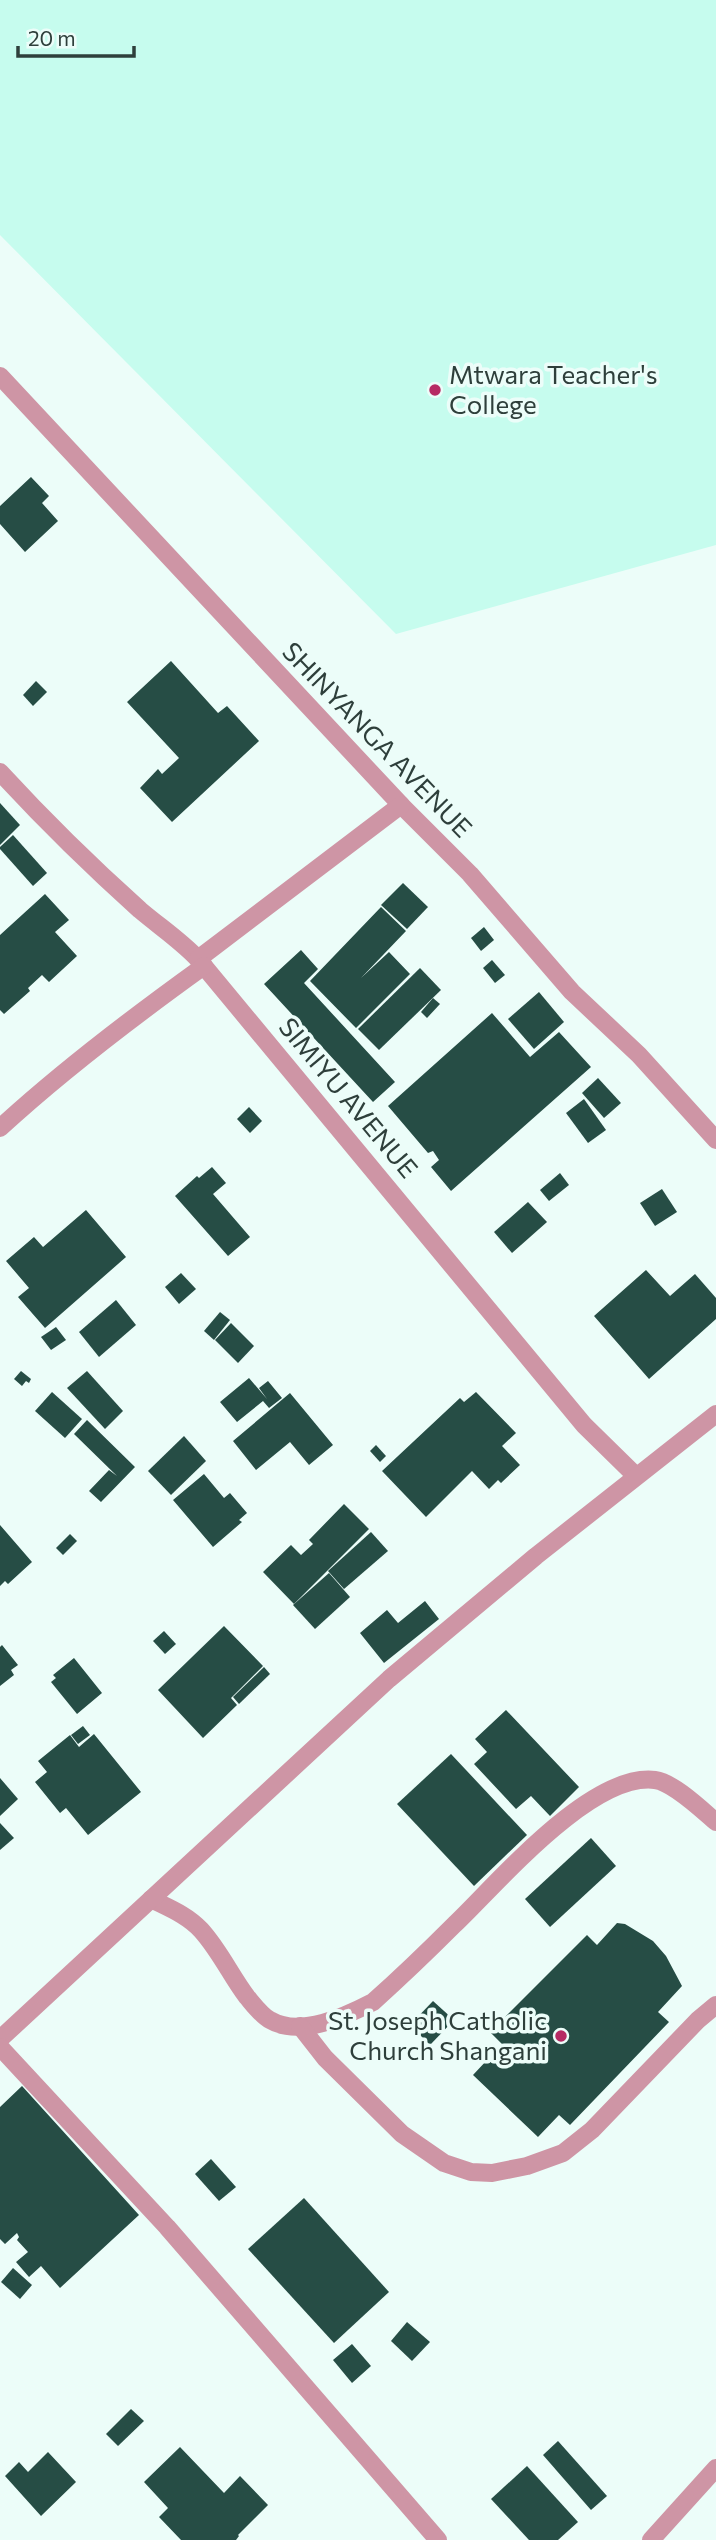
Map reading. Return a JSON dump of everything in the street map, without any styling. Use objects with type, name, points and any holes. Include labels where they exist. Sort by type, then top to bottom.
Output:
[{"type":"street","name":"SHINYANGA AVENUE","points":[[0,376],[401,805],[470,874],[572,992],[639,1055],[716,1140]]},
{"type":"street","name":"SIMIYU AVENUE","points":[[0,772],[51,828],[143,912],[180,940],[201,963],[576,1415],[636,1476]]},
{"type":"street","points":[[0,1128],[34,1096],[127,1021],[401,805]]},
{"type":"street","points":[[0,2039],[390,1679],[536,1556],[716,1414]]},
{"type":"street","points":[[151,1899],[180,1913],[201,1930],[248,1998],[270,2020],[300,2026],[340,2019],[373,2002],[544,1836],[579,1807],[607,1791],[635,1781],[656,1779],[690,1800],[716,1822]]},
{"type":"street","points":[[300,2026],[325,2058],[402,2134],[444,2163],[471,2172],[492,2173],[527,2166],[564,2153],[592,2130],[716,2005]]},
{"type":"street","points":[[0,2047],[167,2227],[438,2540]]},
{"type":"street","points":[[651,2540],[716,2468]]},
{"type":"shaded area","name":"Mtwara Teacher's College","points":[[0,0],[716,0],[716,545],[396,634],[0,235]]},
{"type":"building","points":[[31,477],[49,496],[42,503],[58,521],[25,552],[0,524],[0,506]]},
{"type":"building","points":[[171,661],[218,713],[227,706],[259,741],[172,822],[140,788],[158,769],[162,774],[179,758],[127,702]]},
{"type":"building","points":[[36,681],[47,692],[33,706],[23,695]]},
{"type":"building","points":[[0,803],[20,825],[0,845]]},
{"type":"building","points":[[13,835],[47,873],[33,886],[0,849]]},
{"type":"building","points":[[403,883],[428,907],[407,929],[381,905]]},
{"type":"building","points":[[45,894],[69,920],[55,932],[77,956],[49,982],[42,975],[28,988],[30,991],[4,1014],[0,1010],[0,935]]},
{"type":"building","points":[[381,907],[406,931],[361,978],[389,952],[410,974],[356,1028],[310,981]]},
{"type":"building","points":[[484,927],[494,940],[481,951],[471,938]]},
{"type":"building","points":[[301,950],[318,969],[304,983],[395,1082],[373,1102],[264,984]]},
{"type":"building","points":[[492,960],[505,975],[495,983],[483,968]]},
{"type":"building","points":[[420,968],[441,990],[379,1050],[358,1029]]},
{"type":"building","points":[[539,992],[564,1022],[534,1049],[508,1019]]},
{"type":"building","points":[[433,998],[440,1004],[427,1018],[421,1012]]},
{"type":"building","points":[[492,1013],[530,1057],[559,1032],[591,1067],[451,1191],[431,1167],[439,1160],[433,1151],[428,1153],[388,1106]]},
{"type":"building","points":[[598,1078],[621,1103],[604,1118],[582,1093]]},
{"type":"building","points":[[584,1099],[606,1130],[588,1143],[566,1113]]},
{"type":"building","points":[[249,1107],[262,1121],[250,1133],[237,1119]]},
{"type":"building","points":[[212,1167],[226,1183],[213,1194],[250,1237],[228,1256],[175,1196],[197,1176],[199,1178]]},
{"type":"building","points":[[560,1173],[569,1185],[549,1201],[540,1190]]},
{"type":"building","points":[[662,1189],[677,1212],[655,1226],[640,1203]]},
{"type":"building","points":[[528,1202],[547,1222],[512,1253],[494,1232]]},
{"type":"building","points":[[86,1210],[126,1257],[45,1328],[18,1297],[29,1288],[6,1261],[34,1237],[43,1247]]},
{"type":"building","points":[[646,1270],[670,1296],[695,1274],[716,1298],[716,1319],[649,1379],[594,1316]]},
{"type":"building","points":[[181,1273],[196,1289],[179,1304],[165,1287]]},
{"type":"building","points":[[116,1300],[136,1325],[99,1357],[79,1332]]},
{"type":"building","points":[[220,1312],[230,1320],[214,1340],[204,1331]]},
{"type":"building","points":[[231,1323],[254,1346],[238,1363],[215,1340]]},
{"type":"building","points":[[56,1327],[66,1340],[51,1350],[41,1337]]},
{"type":"building","points":[[21,1371],[31,1379],[22,1386],[14,1379]]},
{"type":"building","points":[[87,1371],[123,1411],[105,1429],[67,1388]]},
{"type":"building","points":[[249,1378],[267,1399],[259,1388],[268,1381],[282,1398],[269,1408],[263,1401],[237,1422],[220,1402]]},
{"type":"building","points":[[52,1392],[82,1419],[65,1438],[35,1411]]},
{"type":"building","points":[[476,1392],[516,1433],[502,1446],[520,1465],[501,1483],[498,1480],[489,1489],[472,1471],[426,1517],[382,1471],[460,1398],[464,1402]]},
{"type":"building","points":[[290,1393],[333,1445],[309,1465],[290,1442],[256,1470],[233,1441]]},
{"type":"building","points":[[87,1420],[135,1467],[101,1502],[89,1491],[109,1470],[117,1476],[74,1434]]},
{"type":"building","points":[[184,1436],[206,1461],[171,1495],[148,1471]]},
{"type":"building","points":[[376,1445],[386,1456],[380,1462],[370,1451]]},
{"type":"building","points":[[204,1474],[224,1498],[230,1493],[247,1513],[239,1520],[242,1522],[213,1547],[173,1500]]},
{"type":"building","points":[[344,1504],[369,1529],[294,1604],[263,1572],[291,1545],[301,1555],[313,1544],[309,1540]]},
{"type":"building","points":[[0,1525],[32,1562],[8,1584],[5,1581],[0,1586]]},
{"type":"building","points":[[371,1532],[388,1551],[344,1589],[328,1571]]},
{"type":"building","points":[[70,1534],[77,1541],[63,1555],[56,1548]]},
{"type":"building","points":[[329,1573],[350,1597],[315,1629],[293,1605]]},
{"type":"building","points":[[425,1601],[439,1619],[384,1663],[360,1633],[387,1610],[398,1623]]},
{"type":"building","points":[[224,1626],[263,1666],[231,1698],[237,1705],[203,1738],[158,1690]]},
{"type":"building","points":[[164,1631],[176,1644],[165,1654],[153,1641]]},
{"type":"building","points":[[2,1645],[18,1665],[11,1670],[14,1675],[0,1686],[0,1647]]},
{"type":"building","points":[[74,1658],[102,1693],[77,1714],[51,1682],[56,1678],[53,1675]]},
{"type":"building","points":[[264,1667],[270,1674],[239,1704],[233,1697]]},
{"type":"building","points":[[506,1710],[579,1787],[550,1816],[531,1796],[516,1809],[474,1764],[487,1752],[475,1739]]},
{"type":"building","points":[[83,1726],[90,1735],[78,1744],[71,1735]]},
{"type":"building","points":[[94,1734],[141,1792],[88,1835],[66,1808],[60,1813],[35,1782],[47,1772],[38,1761],[70,1735],[79,1747]]},
{"type":"building","points":[[451,1754],[527,1835],[474,1886],[397,1804]]},
{"type":"building","points":[[0,1778],[18,1799],[0,1816]]},
{"type":"building","points":[[0,1823],[14,1838],[0,1850]]},
{"type":"building","points":[[591,1838],[616,1866],[550,1927],[525,1899]]},
{"type":"building","points":[[617,1923],[625,1924],[653,1941],[666,1956],[682,1986],[658,2012],[669,2022],[570,2125],[559,2115],[538,2137],[473,2075],[502,2044],[490,2032],[587,1935],[597,1945]]},
{"type":"building","points":[[433,2001],[454,2020],[430,2045],[410,2025]]},
{"type":"building","points":[[22,2086],[139,2215],[60,2288],[41,2266],[29,2277],[16,2262],[28,2252],[17,2240],[17,2233],[5,2244],[0,2239],[0,2107]]},
{"type":"building","points":[[211,2159],[236,2187],[219,2201],[195,2174]]},
{"type":"building","points":[[304,2198],[389,2292],[334,2343],[248,2249]]},
{"type":"building","points":[[13,2268],[32,2285],[20,2299],[1,2282]]},
{"type":"building","points":[[407,2322],[430,2342],[412,2361],[391,2341]]},
{"type":"building","points":[[352,2344],[371,2366],[352,2383],[333,2360]]},
{"type":"building","points":[[131,2409],[144,2421],[118,2446],[106,2434]]},
{"type":"building","points":[[558,2441],[607,2496],[591,2510],[543,2455]]},
{"type":"building","points":[[180,2447],[224,2493],[240,2476],[268,2505],[236,2540],[181,2540],[159,2517],[168,2508],[144,2482]]},
{"type":"building","points":[[48,2452],[76,2482],[41,2516],[5,2476],[19,2462],[28,2472]]},
{"type":"building","points":[[527,2466],[578,2522],[558,2540],[529,2540],[491,2499]]},
{"type":"place","name":"Mtwara Teacher's College","points":[[435,390]]},
{"type":"place","name":"St. Joseph Catholic Church Shangani","points":[[561,2036]]}]
